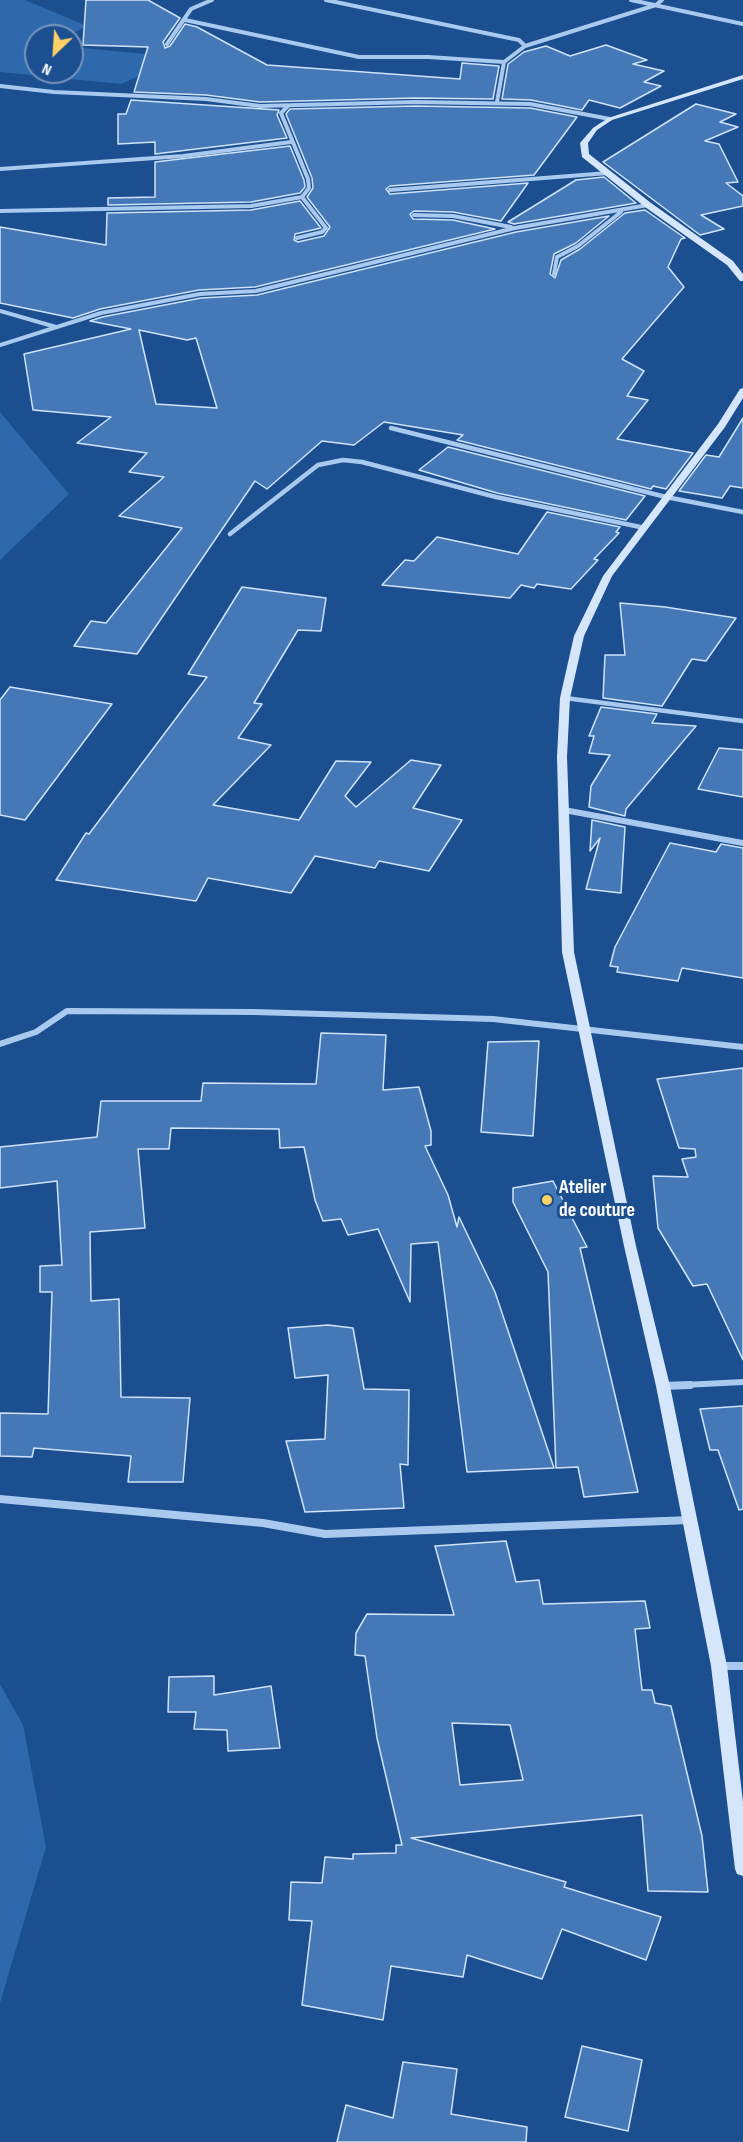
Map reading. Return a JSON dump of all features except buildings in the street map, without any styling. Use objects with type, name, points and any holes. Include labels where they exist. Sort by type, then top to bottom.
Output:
[{"type":"main road","points":[[742,277],[730,263],[648,205],[585,155],[584,143],[595,129],[610,119],[743,77]]},
{"type":"main road","points":[[743,391],[722,425],[608,576],[579,636],[566,698],[562,757],[568,952],[582,1029],[663,1386],[719,1666],[743,1869]]},
{"type":"street","points":[[167,44],[172,32],[185,20],[191,9],[212,0]]},
{"type":"street","points":[[326,0],[519,40],[525,46]]},
{"type":"street","points":[[631,0],[743,24]]},
{"type":"street","points":[[185,20],[359,57],[428,57],[504,62],[525,46],[656,5],[662,0]]},
{"type":"street","points":[[497,102],[504,62]]},
{"type":"street","points":[[0,86],[54,92],[206,99],[260,106],[497,102],[530,104],[610,119]]},
{"type":"street","points":[[0,211],[251,206],[302,197],[309,188],[308,179],[281,113],[288,106]]},
{"type":"street","points":[[0,169],[183,156],[291,142]]},
{"type":"street","points":[[390,190],[609,173]]},
{"type":"street","points":[[297,238],[322,232],[326,228],[302,197]]},
{"type":"street","points":[[0,345],[100,313],[189,296],[256,291],[515,228],[648,205]]},
{"type":"street","points":[[554,274],[557,257],[578,246],[623,210]]},
{"type":"street","points":[[414,215],[443,215],[515,228]]},
{"type":"street","points":[[0,311],[57,327]]},
{"type":"street","points":[[391,428],[666,497],[743,512]]},
{"type":"street","points":[[230,534],[318,465],[343,460],[362,462],[496,497],[645,528]]},
{"type":"street","points":[[566,698],[743,721]]},
{"type":"street","points":[[564,810],[743,843]]},
{"type":"street","points":[[0,1044],[32,1036],[51,1025],[67,1011],[254,1012],[493,1019],[743,1047]]},
{"type":"street","points":[[663,1386],[743,1382]]},
{"type":"street","points":[[0,1499],[263,1523],[325,1534],[690,1520]]},
{"type":"street","points":[[719,1666],[743,1666]]},
{"type":"shaded area","points":[[0,0],[25,0],[82,24],[24,24],[24,74],[0,72]]},
{"type":"shaded area","points":[[84,48],[156,55],[157,68],[121,84],[84,80]]},
{"type":"shaded area","points":[[0,412],[69,494],[0,560]]},
{"type":"shaded area","points":[[0,1684],[23,1725],[46,1847],[0,2003]]},
{"type":"place","name":"Atelier de couture","points":[[547,1200]]}]
